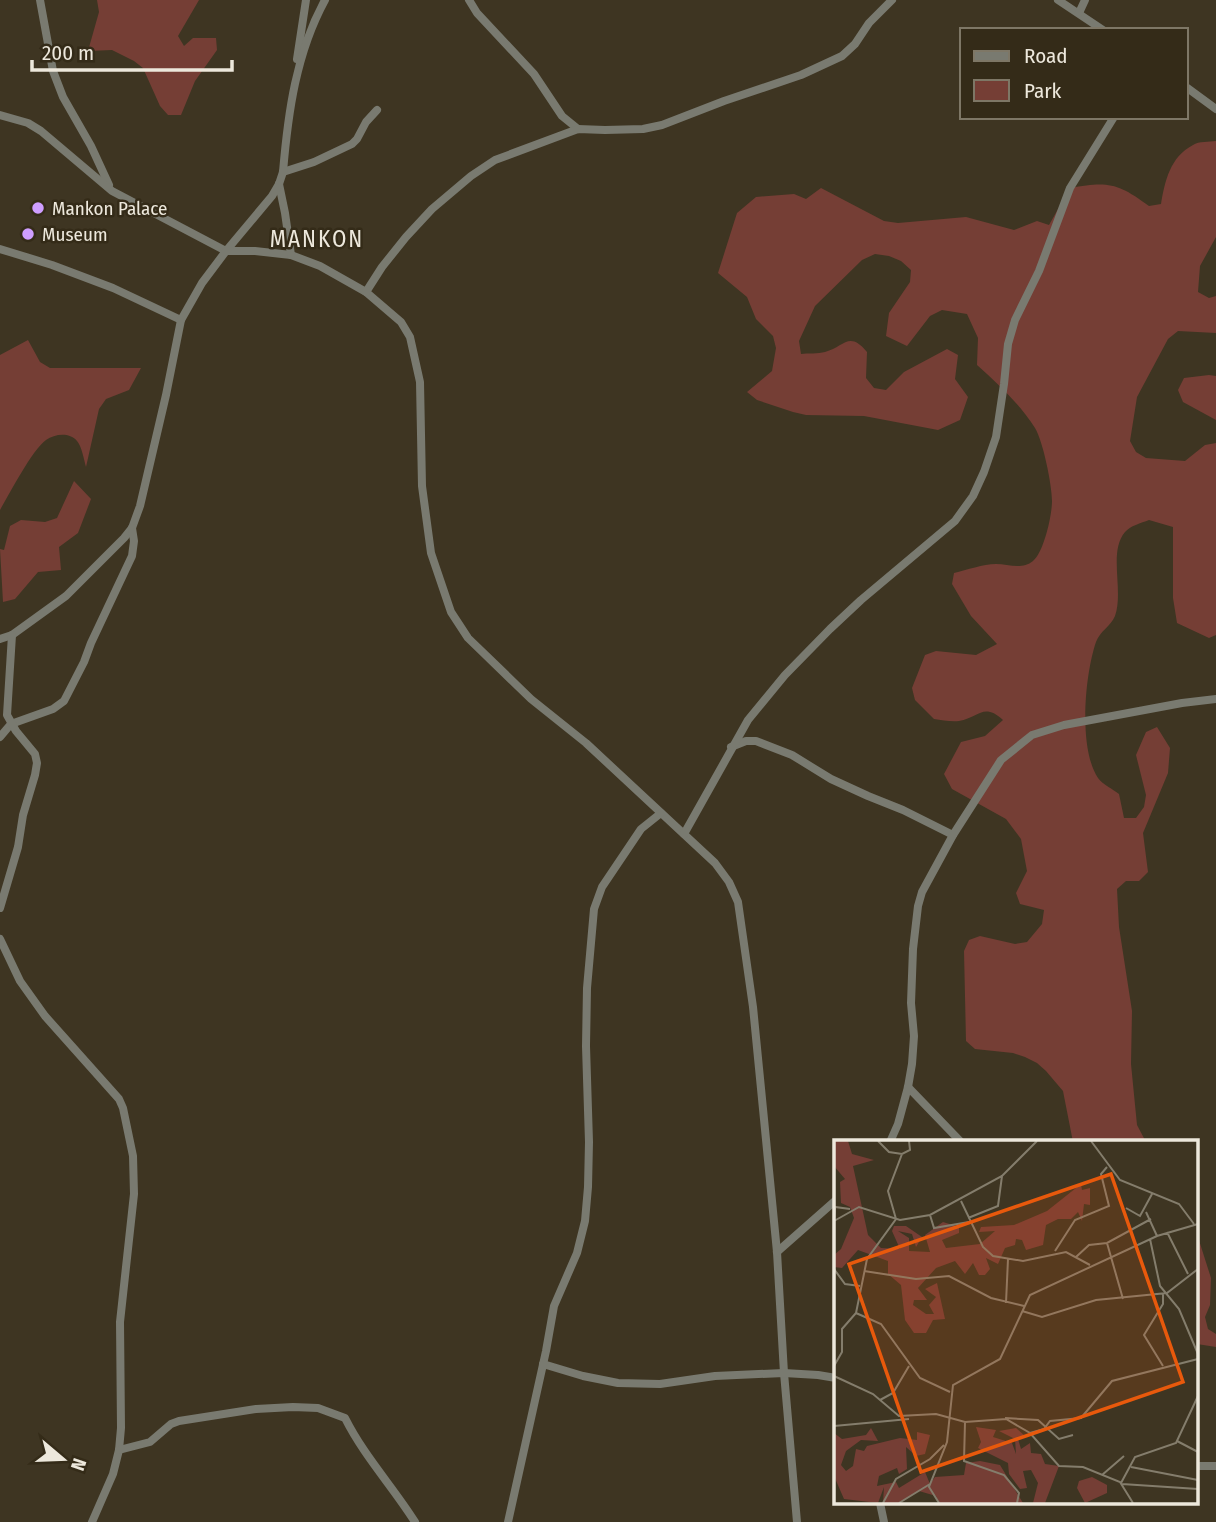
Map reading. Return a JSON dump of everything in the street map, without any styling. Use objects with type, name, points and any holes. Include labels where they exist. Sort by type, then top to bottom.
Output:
[{"type":"street","points":[[40,0],[54,71],[63,97],[91,146],[112,191]]},
{"type":"street","points":[[0,639],[12,635],[66,596],[132,528],[143,494],[181,320],[202,283],[272,196],[283,172],[306,0]]},
{"type":"street","points":[[294,85],[314,21],[325,0]]},
{"type":"street","points":[[469,0],[477,13],[534,75],[562,116],[578,129]]},
{"type":"street","points":[[366,292],[382,267],[432,209],[471,176],[495,160],[578,129],[643,129],[662,125],[801,75],[842,56],[892,0]]},
{"type":"street","points":[[1058,0],[1100,28]]},
{"type":"street","points":[[1079,13],[1085,0]]},
{"type":"street","points":[[1188,88],[1216,109]]},
{"type":"street","points":[[283,172],[314,162],[352,144],[377,110]]},
{"type":"street","points":[[0,115],[28,123],[112,191],[226,251],[291,254],[320,266],[366,292],[401,322],[410,337],[420,382],[422,486],[430,553],[451,612],[468,638],[531,699],[586,743],[684,834],[715,863],[729,882],[738,902],[753,1007],[777,1252],[797,1522]]},
{"type":"street","points":[[562,116],[566,134]]},
{"type":"street","points":[[684,834],[748,720],[803,657],[861,600],[955,522],[973,496],[996,438],[1008,344],[1015,320],[1039,271],[1070,188],[1113,119]]},
{"type":"street","points":[[279,184],[291,254]]},
{"type":"street","points":[[0,249],[113,288],[181,320]]},
{"type":"street","points":[[0,737],[10,724],[53,709],[64,701],[132,556],[132,528]]},
{"type":"street","points":[[0,908],[18,847],[23,815],[37,763],[35,754],[10,724],[7,715],[12,635]]},
{"type":"street","points":[[891,1140],[908,1087],[914,1036],[911,1003],[913,949],[922,892],[953,835],[1001,760],[1032,735],[1065,724],[1216,699]]},
{"type":"street","points":[[731,747],[747,741],[756,741],[792,755],[831,779],[953,835]]},
{"type":"street","points":[[508,1522],[556,1301],[577,1253],[586,1215],[589,1142],[587,988],[594,909],[602,887],[641,829],[661,813]]},
{"type":"street","points":[[0,939],[20,981],[45,1016],[115,1093],[123,1108],[132,1156],[135,1194],[120,1322],[119,1450],[109,1485],[92,1522]]},
{"type":"street","points":[[908,1087],[959,1140]]},
{"type":"street","points":[[777,1252],[834,1202]]},
{"type":"street","points":[[543,1364],[603,1381],[634,1384],[784,1373],[834,1378]]},
{"type":"street","points":[[119,1450],[150,1443],[171,1424],[179,1421],[256,1409],[318,1408],[345,1418],[349,1428],[415,1522]]},
{"type":"street","points":[[1198,1466],[1216,1466]]},
{"type":"street","points":[[880,1504],[884,1522]]},
{"type":"green space","points":[[97,0],[199,0],[178,36],[184,46],[193,38],[216,38],[217,50],[195,81],[181,115],[168,115],[160,106],[143,68],[134,61],[112,50],[88,51],[99,12]]},
{"type":"green space","points":[[1216,141],[1216,237],[1200,266],[1198,292],[1209,298],[1216,296],[1216,333],[1178,331],[1168,339],[1137,397],[1130,441],[1136,452],[1146,458],[1185,461],[1205,445],[1216,443],[1216,635],[1209,638],[1177,623],[1173,598],[1173,527],[1149,520],[1127,530],[1120,540],[1118,550],[1115,616],[1096,642],[1085,711],[1092,765],[1098,778],[1119,794],[1124,818],[1136,818],[1144,807],[1146,795],[1136,755],[1146,732],[1157,727],[1170,748],[1168,773],[1143,833],[1148,872],[1139,881],[1126,881],[1117,889],[1119,927],[1132,1011],[1131,1064],[1137,1125],[1145,1140],[1073,1140],[1063,1091],[1046,1071],[1025,1057],[975,1049],[966,1041],[964,951],[969,940],[980,936],[1015,944],[1027,942],[1042,924],[1044,910],[1020,904],[1016,893],[1027,871],[1021,839],[1006,819],[952,789],[944,774],[961,742],[985,736],[1003,720],[990,712],[959,721],[934,719],[915,700],[912,688],[925,655],[936,651],[976,655],[997,644],[971,616],[952,584],[954,573],[991,564],[1029,564],[1041,550],[1047,533],[1052,501],[1038,434],[1016,403],[977,365],[978,338],[967,314],[942,310],[930,316],[907,346],[886,336],[889,313],[910,282],[911,270],[901,261],[875,254],[862,260],[815,306],[799,341],[801,354],[822,353],[846,342],[856,342],[867,352],[866,378],[874,388],[886,390],[904,372],[947,349],[958,355],[955,379],[968,397],[960,420],[938,430],[864,416],[806,415],[757,400],[747,392],[772,371],[776,348],[773,336],[756,319],[747,297],[718,273],[737,213],[756,197],[794,194],[806,199],[821,188],[884,221],[898,223],[966,217],[1014,230],[1037,221],[1049,225],[1070,188],[1112,186],[1129,192],[1149,206],[1161,204],[1167,178],[1174,163],[1185,150],[1201,142]]},
{"type":"green space","points":[[28,340],[40,362],[50,368],[141,368],[129,390],[106,399],[99,409],[86,467],[80,447],[74,438],[58,435],[46,440],[34,453],[0,510],[0,355]]},
{"type":"green space","points":[[1216,376],[1216,420],[1183,402],[1178,390],[1184,378]]},
{"type":"green space","points":[[74,481],[91,499],[78,533],[59,547],[61,570],[38,572],[15,599],[3,602],[0,549],[4,550],[10,526],[21,520],[45,522],[57,518]]},
{"type":"green space","points":[[1198,1237],[1211,1278],[1210,1305],[1205,1317],[1208,1329],[1216,1334],[1216,1347],[1198,1344]]},
{"type":"place","name":"Mankon Palace","points":[[38,208]]},
{"type":"place","name":"Museum","points":[[28,234]]},
{"type":"district","name":"MANKON","points":[[317,239]]}]
